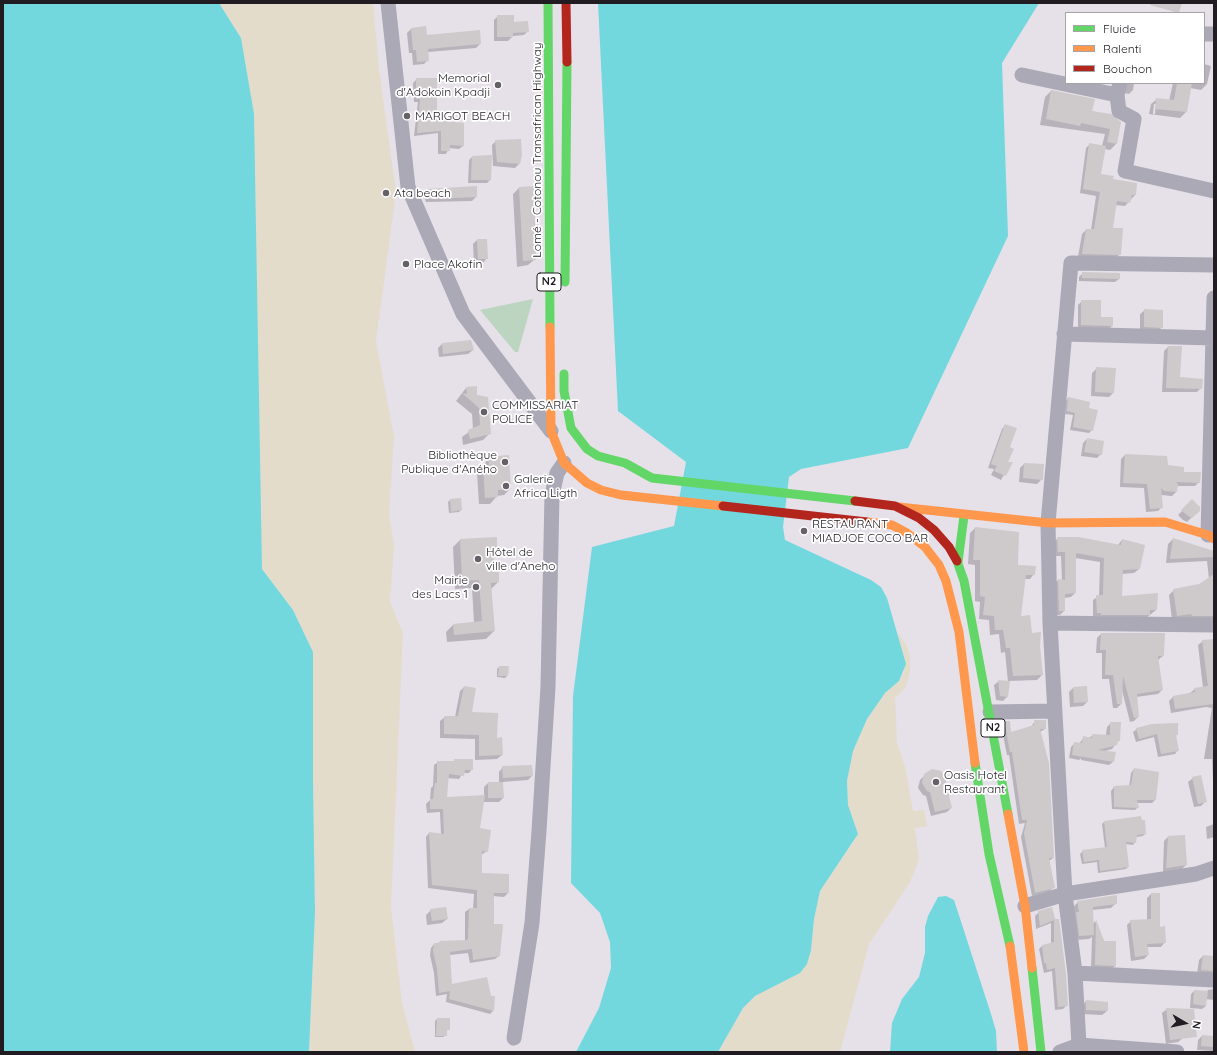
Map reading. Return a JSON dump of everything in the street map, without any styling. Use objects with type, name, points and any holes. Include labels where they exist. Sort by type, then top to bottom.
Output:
[{"type":"main road","name":"Lomé - Cotonou Transafrican Highway","points":[[548,3],[551,431],[564,463],[587,483],[601,490],[621,495],[650,497],[892,526],[907,533],[925,547],[938,565],[946,581],[959,632],[981,809],[989,854],[1009,939],[1024,1052]]},
{"type":"main road","name":"N2","points":[[564,291],[567,76],[566,3]]},
{"type":"main road","name":"N2","points":[[564,368],[564,391],[571,428],[587,449],[598,456],[625,463],[652,478],[896,506],[919,518],[934,530],[958,562],[969,599],[1025,906],[1041,1052]]},
{"type":"main road","points":[[896,506],[964,516],[1048,523],[1165,522],[1212,536]]},
{"type":"main road","points":[[958,562],[964,516]]},
{"type":"street","points":[[388,3],[408,187],[463,314],[551,431]]},
{"type":"street","points":[[1022,75],[1065,81]]},
{"type":"street","points":[[1084,84],[1119,89],[1119,111],[1134,119],[1125,171],[1214,191]]},
{"type":"street","points":[[1079,1045],[1076,973],[1065,894],[1050,623],[1048,523],[1071,263],[1214,265]]},
{"type":"street","points":[[1212,536],[1214,298]]},
{"type":"street","points":[[1064,334],[1214,338]]},
{"type":"street","points":[[514,1038],[532,923],[539,831],[548,687],[552,495],[557,474],[564,463]]},
{"type":"street","points":[[1050,623],[1214,625]]},
{"type":"street","points":[[990,712],[1055,711]]},
{"type":"street","points":[[1025,906],[1065,894],[1196,874],[1214,868]]},
{"type":"street","points":[[1076,973],[1214,980]]},
{"type":"street","points":[[1060,1052],[1079,1045],[1177,1052]]},
{"type":"green space","points":[[533,299],[518,352],[515,352],[480,310]]},
{"type":"sand","points":[[219,3],[373,3],[379,69],[396,193],[376,341],[394,437],[389,514],[394,545],[390,602],[403,633],[391,907],[402,1003],[415,1052],[309,1052],[315,912],[313,652],[293,610],[262,569],[241,38]]},
{"type":"sand","points":[[897,633],[906,644],[910,656],[910,670],[905,688],[895,698],[897,742],[905,767],[913,811],[924,810],[927,826],[915,828],[919,860],[910,882],[869,944],[840,1052],[718,1052],[743,1008],[755,996],[800,973],[811,950],[814,919],[820,891],[854,841],[856,827],[848,805],[847,781],[853,751],[867,719],[885,693],[899,681],[904,672],[905,664]]},
{"type":"water","points":[[3,3],[219,3],[241,38],[254,114],[262,569],[293,610],[313,652],[315,912],[309,1052],[3,1052]]},
{"type":"water","points":[[598,3],[1039,3],[1002,63],[1008,236],[908,448],[801,469],[789,477],[783,527],[785,540],[871,580],[881,587],[887,598],[906,664],[899,681],[885,693],[867,719],[853,751],[847,781],[848,805],[858,834],[820,891],[814,919],[811,950],[807,964],[800,973],[755,996],[743,1008],[718,1052],[576,1052],[599,1008],[611,968],[610,942],[600,913],[571,883],[573,696],[592,547],[674,526],[686,462],[618,411]]},
{"type":"water","points":[[946,896],[954,900],[996,1031],[997,1052],[890,1052],[892,1023],[902,999],[919,977],[925,953],[925,927],[928,916],[938,897]]},
{"type":"building","points":[[1151,3],[1182,3],[1179,12],[1150,5]]},
{"type":"building","points":[[497,15],[514,15],[514,22],[528,21],[529,32],[513,33],[513,37],[497,37]]},
{"type":"building","points":[[426,26],[427,35],[480,30],[481,44],[428,49],[429,61],[417,62],[416,50],[413,50],[411,28]]},
{"type":"building","points":[[416,78],[437,78],[437,120],[464,123],[464,146],[450,145],[450,151],[441,151],[441,131],[417,133],[420,99],[416,99]]},
{"type":"building","points":[[1177,84],[1192,84],[1187,112],[1155,109],[1156,98],[1174,100]]},
{"type":"building","points":[[1051,90],[1095,99],[1092,111],[1111,114],[1121,122],[1117,144],[1107,142],[1110,129],[1081,123],[1080,126],[1046,119]]},
{"type":"building","points":[[521,139],[522,155],[520,164],[497,162],[495,140]]},
{"type":"building","points":[[1089,143],[1106,146],[1101,174],[1114,176],[1113,179],[1137,183],[1136,195],[1132,195],[1130,203],[1117,201],[1113,228],[1123,228],[1121,255],[1082,254],[1086,229],[1094,229],[1100,192],[1083,189]]},
{"type":"building","points":[[492,155],[491,180],[471,180],[472,156]]},
{"type":"building","points":[[477,186],[477,197],[430,199],[427,189]]},
{"type":"building","points":[[534,186],[536,260],[523,261],[519,187]]},
{"type":"building","points":[[477,239],[487,239],[488,259],[478,259]]},
{"type":"building","points":[[1082,272],[1120,273],[1120,279],[1082,278]]},
{"type":"building","points":[[1081,300],[1101,300],[1101,317],[1113,317],[1113,326],[1081,325]]},
{"type":"building","points":[[1144,309],[1163,310],[1163,328],[1144,327]]},
{"type":"building","points":[[471,340],[474,350],[443,354],[442,343]]},
{"type":"building","points":[[1168,346],[1182,346],[1180,377],[1203,379],[1202,389],[1166,388]]},
{"type":"building","points":[[1096,367],[1116,368],[1114,393],[1095,392]]},
{"type":"building","points":[[477,386],[477,395],[488,397],[491,434],[470,439],[468,430],[480,425],[479,408],[462,393],[467,394],[466,387]]},
{"type":"building","points":[[1068,397],[1090,402],[1089,408],[1098,410],[1093,431],[1073,427],[1075,413],[1067,411]]},
{"type":"building","points":[[1005,424],[1017,428],[1010,447],[1014,449],[1008,462],[1013,462],[1006,476],[994,471],[997,466],[991,464]]},
{"type":"building","points":[[1087,438],[1104,441],[1102,455],[1084,452]]},
{"type":"building","points":[[1125,454],[1167,456],[1168,465],[1184,467],[1184,472],[1201,472],[1200,483],[1176,482],[1178,484],[1177,492],[1164,491],[1161,488],[1163,508],[1150,509],[1147,484],[1123,483]]},
{"type":"building","points":[[509,455],[511,489],[498,490],[498,497],[485,498],[483,465],[489,465],[488,457]]},
{"type":"building","points":[[1024,463],[1044,464],[1043,480],[1023,478]]},
{"type":"building","points":[[461,498],[462,510],[451,512],[450,499]]},
{"type":"building","points":[[1192,499],[1200,507],[1200,511],[1192,518],[1181,510]]},
{"type":"building","points":[[975,527],[1019,532],[1018,565],[1036,566],[1035,575],[1026,575],[1021,616],[1030,615],[1032,633],[1041,632],[1040,646],[1043,675],[1013,676],[1010,648],[1006,648],[1003,630],[995,630],[994,616],[983,615],[985,597],[980,596],[980,560],[973,560]]},
{"type":"building","name":"Hôtel de ville d'Aneho","points":[[497,537],[497,547],[493,547],[495,571],[499,571],[499,582],[491,583],[495,631],[454,635],[453,624],[482,621],[479,580],[462,581],[460,539]]},
{"type":"building","points":[[1057,537],[1078,537],[1121,545],[1122,539],[1145,545],[1140,569],[1123,570],[1122,596],[1158,593],[1157,610],[1150,610],[1150,615],[1101,615],[1101,613],[1097,613],[1096,595],[1103,595],[1104,558],[1076,553],[1076,593],[1065,594],[1065,611],[1059,611],[1058,579],[1065,580],[1065,552],[1058,552]]},
{"type":"building","points":[[1173,538],[1214,551],[1214,557],[1170,559]]},
{"type":"building","points":[[1214,574],[1214,616],[1192,616],[1191,614],[1177,616],[1173,589],[1199,584]]},
{"type":"building","points":[[1101,633],[1165,633],[1164,656],[1158,656],[1163,690],[1137,694],[1139,717],[1134,718],[1123,676],[1122,704],[1117,704],[1113,675],[1105,675],[1106,650],[1100,650]]},
{"type":"building","points":[[1214,639],[1214,704],[1175,709],[1173,696],[1195,692],[1194,688],[1208,686],[1202,640]]},
{"type":"building","points":[[499,666],[509,666],[508,676],[498,676]]},
{"type":"building","points":[[998,680],[1010,681],[1008,697],[1000,696]]},
{"type":"building","points":[[464,686],[476,688],[472,712],[498,713],[497,738],[502,737],[503,755],[479,756],[479,735],[444,734],[444,716],[458,716]]},
{"type":"building","points":[[1087,686],[1088,702],[1074,703],[1073,687]]},
{"type":"building","points":[[1034,720],[1046,720],[1046,729],[1040,729],[1049,763],[1054,858],[1049,858],[1055,888],[1035,893],[1024,833],[1027,820],[1022,820],[1012,752],[1010,752],[1004,721],[1010,721],[1011,732],[1034,725]]},
{"type":"building","points":[[1110,722],[1121,722],[1120,741],[1118,741],[1117,745],[1098,750],[1116,752],[1114,762],[1072,755],[1074,742],[1082,743],[1083,736],[1092,738],[1092,734],[1110,735]]},
{"type":"building","points":[[1178,723],[1178,735],[1176,735],[1179,751],[1161,754],[1157,734],[1139,739],[1136,728],[1152,724]]},
{"type":"building","points":[[454,759],[473,759],[473,770],[465,770],[464,776],[449,774],[447,797],[485,795],[480,828],[491,830],[488,852],[482,851],[482,873],[509,874],[509,893],[494,893],[494,924],[503,924],[500,956],[473,960],[472,949],[450,952],[452,984],[487,977],[491,996],[495,996],[494,1011],[449,999],[450,991],[439,993],[437,969],[433,951],[434,943],[438,943],[440,941],[467,940],[469,908],[477,908],[477,890],[432,885],[429,832],[444,834],[443,809],[430,809],[430,799],[433,799],[435,783],[437,783],[437,761],[454,761]]},
{"type":"building","points":[[532,765],[533,776],[503,778],[502,766]]},
{"type":"building","points":[[1134,768],[1159,772],[1156,800],[1137,800],[1139,808],[1114,807],[1114,786],[1131,785]]},
{"type":"building","points":[[932,769],[941,771],[946,779],[952,808],[935,812],[930,792],[927,791],[922,783],[924,774]]},
{"type":"building","points":[[1201,775],[1207,802],[1198,804],[1192,777]]},
{"type":"building","points":[[488,782],[503,782],[504,798],[488,798]]},
{"type":"building","points":[[1141,816],[1142,820],[1145,820],[1146,834],[1137,835],[1136,843],[1126,842],[1129,867],[1100,871],[1099,860],[1084,862],[1082,850],[1107,847],[1104,821]]},
{"type":"building","points":[[1185,835],[1187,865],[1166,868],[1168,836]]},
{"type":"building","points":[[1151,893],[1160,893],[1160,927],[1165,926],[1166,943],[1147,944],[1149,955],[1135,957],[1130,920],[1151,919]]},
{"type":"building","points":[[1117,895],[1117,904],[1093,907],[1094,935],[1079,936],[1076,912],[1079,912],[1077,901]]},
{"type":"building","points":[[446,907],[448,919],[432,921],[430,909]]},
{"type":"building","points":[[1052,907],[1055,919],[1059,919],[1066,974],[1068,1006],[1058,1007],[1055,968],[1047,970],[1046,963],[1044,963],[1042,945],[1054,942],[1054,920],[1040,926],[1038,911]]},
{"type":"building","points":[[1096,919],[1104,941],[1116,941],[1116,966],[1095,965]]},
{"type":"building","points":[[1203,955],[1214,956],[1214,971],[1201,970]]},
{"type":"building","points":[[1194,990],[1208,991],[1206,1006],[1193,1004]]},
{"type":"building","points":[[1086,1000],[1108,1002],[1108,1011],[1086,1010]]},
{"type":"building","points":[[1166,1008],[1194,1009],[1197,1037],[1170,1040]]},
{"type":"building","points":[[437,1018],[450,1018],[450,1030],[447,1030],[447,1036],[436,1036]]},
{"type":"building","points":[[1202,1035],[1214,1036],[1214,1047],[1201,1046]]},
{"type":"traffic: fast","points":[[548,3],[550,327]]},
{"type":"traffic: fast","points":[[565,282],[567,62]]},
{"type":"traffic: fast","points":[[564,374],[564,391],[571,428],[587,449],[598,456],[625,463],[652,478],[855,501]]},
{"type":"traffic: fast","points":[[958,562],[964,516]]},
{"type":"traffic: fast","points":[[957,561],[964,581],[1008,814]]},
{"type":"traffic: fast","points":[[975,763],[989,854],[1010,946]]},
{"type":"traffic: fast","points":[[1032,968],[1041,1052]]},
{"type":"traffic: slow","points":[[550,327],[551,431],[564,463],[587,483],[601,490],[621,495],[723,506]]},
{"type":"traffic: slow","points":[[899,507],[1048,523],[1165,522],[1208,535],[1214,539]]},
{"type":"traffic: slow","points":[[867,522],[892,525],[907,533],[925,547],[939,565],[946,581],[959,632],[975,763]]},
{"type":"traffic: slow","points":[[1008,814],[1025,906],[1032,968]]},
{"type":"traffic: slow","points":[[1010,946],[1024,1052]]},
{"type":"traffic: jam","points":[[566,3],[567,62]]},
{"type":"traffic: jam","points":[[855,501],[895,506],[919,518],[934,530],[949,547],[957,561]]},
{"type":"traffic: jam","points":[[723,506],[867,522]]},
{"type":"place","name":"Memorial d'Adokoin Kpadji","points":[[498,85]]},
{"type":"place","name":"MARIGOT BEACH","points":[[407,116]]},
{"type":"place","name":"Ata beach","points":[[386,193]]},
{"type":"place","name":"Place Akofin","points":[[406,264]]},
{"type":"place","name":"COMMISSARIAT POLICE","points":[[484,412]]},
{"type":"place","name":"Bibliothèque Publique d'Aného","points":[[505,462]]},
{"type":"place","name":"Galerie Africa Ligth","points":[[506,486]]},
{"type":"place","name":"RESTAURANT MIADJOE COCO BAR","points":[[804,531]]},
{"type":"place","name":"Hôtel de ville d'Aneho","points":[[478,559]]},
{"type":"place","name":"Mairie des Lacs 1","points":[[476,587]]},
{"type":"place","name":"Oasis Hotel Restaurant","points":[[936,782]]}]
